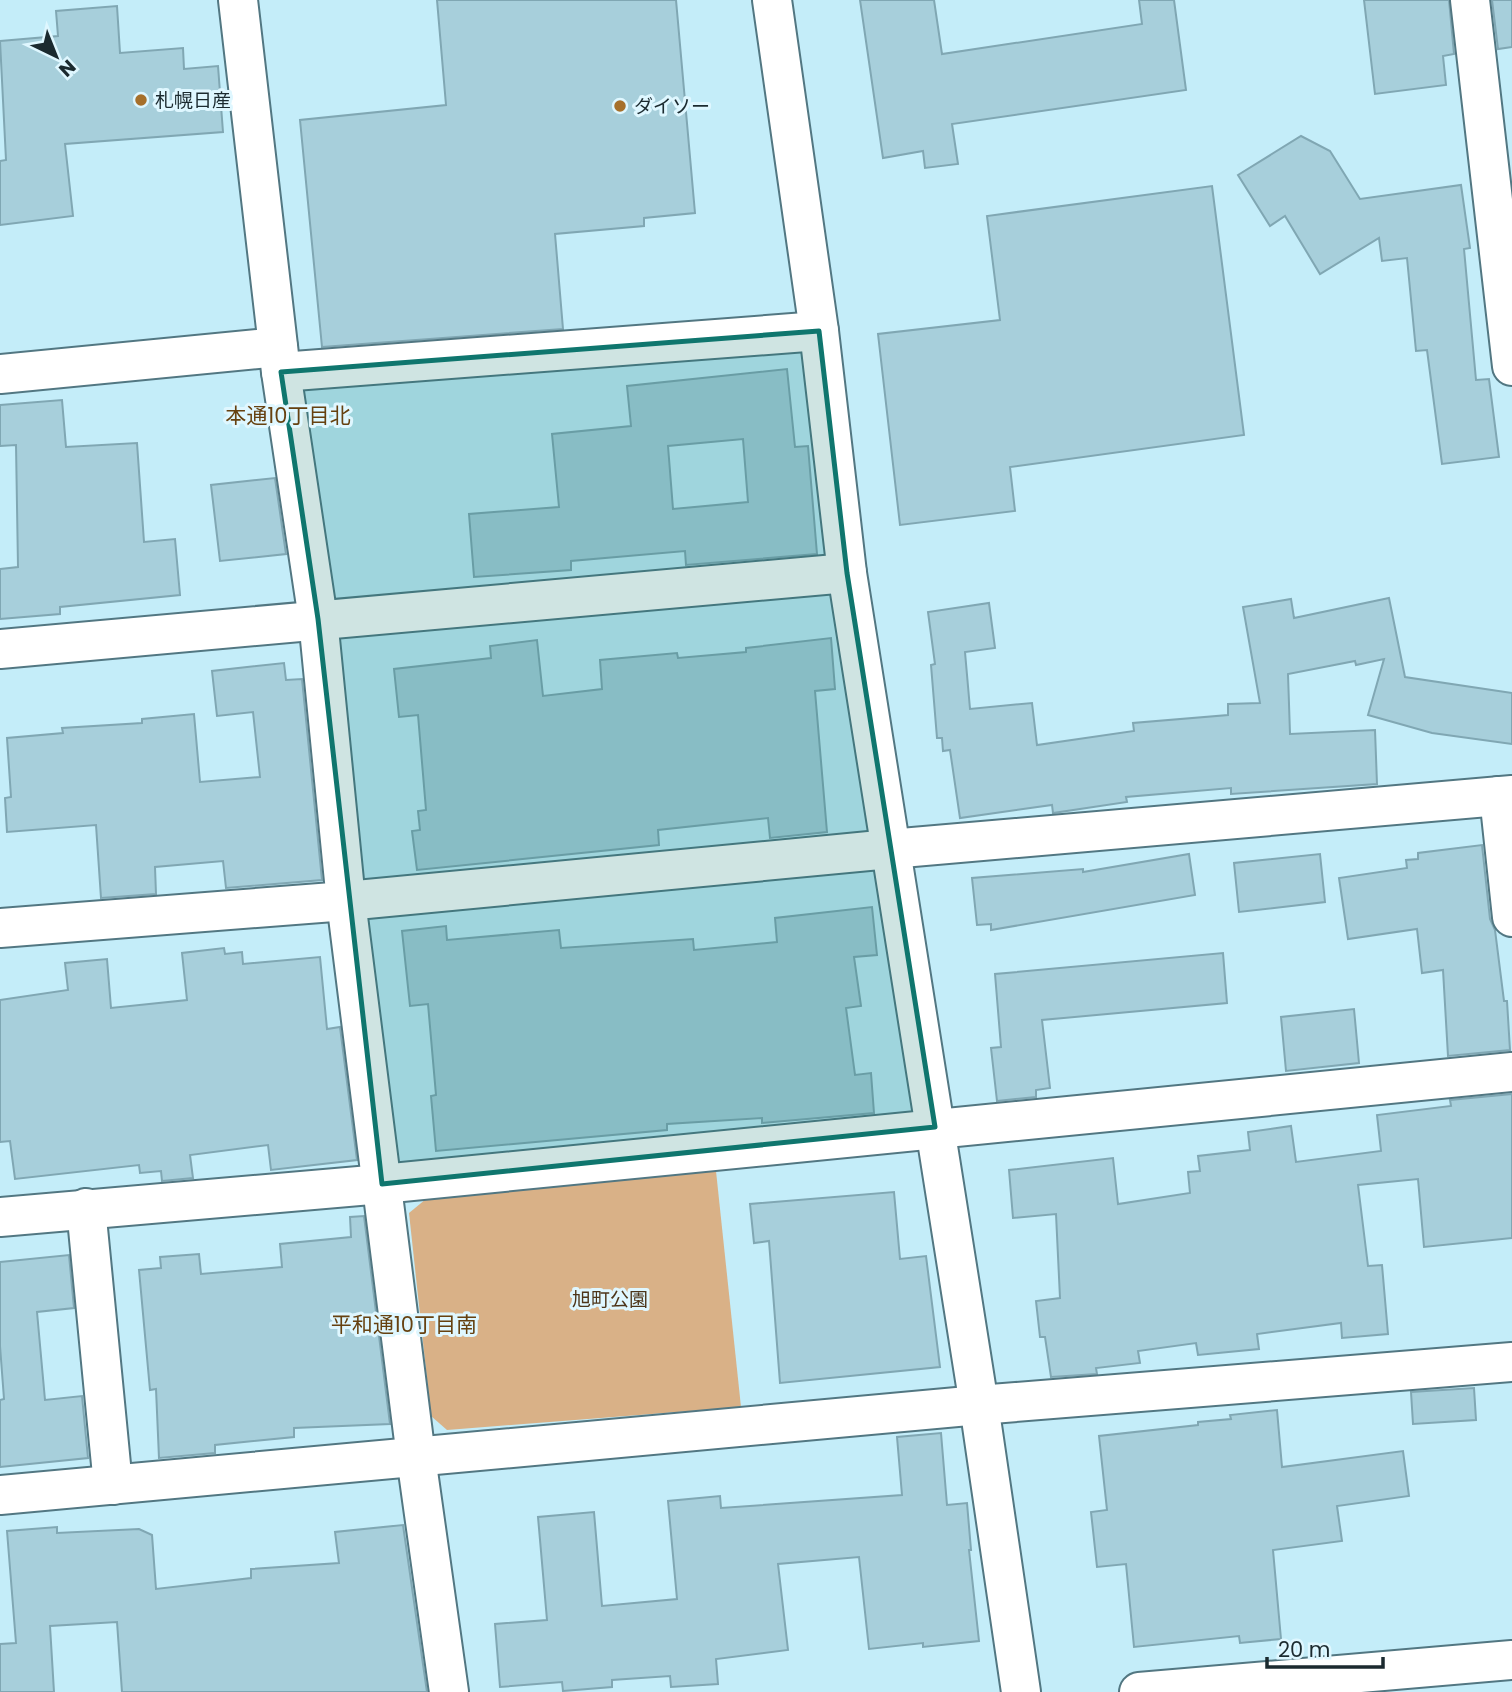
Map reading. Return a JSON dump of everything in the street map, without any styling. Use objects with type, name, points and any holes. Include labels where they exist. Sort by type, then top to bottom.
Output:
[{"type":"street","points":[[238,0],[279,360],[318,620],[346,901],[416,1457],[449,1692]]},
{"type":"street","points":[[772,0],[819,331],[847,573],[979,1405],[1021,1692]]},
{"type":"street","points":[[1470,0],[1505,250],[1512,366]]},
{"type":"street","points":[[0,374],[819,331]]},
{"type":"street","points":[[0,649],[847,573]]},
{"type":"street","points":[[0,928],[346,901],[890,849],[1506,796],[1512,917]]},
{"type":"street","points":[[0,1217],[382,1184],[935,1127],[1512,1072]]},
{"type":"street","points":[[86,1208],[113,1485]]},
{"type":"street","points":[[0,1495],[979,1405],[1512,1362]]},
{"type":"street","points":[[1139,1692],[1312,1684],[1512,1660]]},
{"type":"highlighted area","points":[[819,331],[847,573],[935,1127],[382,1184],[318,619],[281,372]]},
{"type":"green space","name":"旭町公園","points":[[716,1171],[741,1407],[447,1430],[431,1416],[409,1213],[426,1199]]},
{"type":"building","points":[[437,0],[676,0],[695,213],[644,218],[644,226],[555,234],[563,329],[322,347],[300,120],[446,105]]},
{"type":"building","points":[[860,0],[934,0],[942,54],[1142,24],[1139,0],[1174,0],[1186,90],[952,124],[958,164],[925,168],[923,151],[883,158]]},
{"type":"building","points":[[1364,0],[1449,0],[1454,54],[1443,56],[1446,85],[1375,94]]},
{"type":"building","points":[[1492,0],[1512,0],[1512,47],[1498,49]]},
{"type":"building","points":[[117,6],[120,53],[183,48],[184,69],[218,66],[223,132],[65,144],[73,216],[0,225],[0,161],[6,160],[0,41],[58,36],[56,11]]},
{"type":"building","points":[[1301,136],[1330,151],[1360,199],[1461,185],[1470,248],[1464,249],[1476,380],[1489,379],[1499,457],[1442,464],[1427,350],[1416,351],[1407,258],[1382,261],[1379,238],[1320,274],[1285,216],[1270,226],[1238,175]]},
{"type":"building","points":[[1212,186],[1244,435],[1010,467],[1015,511],[900,525],[878,334],[1000,320],[987,216]]},
{"type":"building","points":[[787,369],[795,447],[808,446],[817,554],[686,565],[685,551],[571,561],[571,570],[474,577],[469,514],[559,507],[552,434],[631,426],[627,386]],"holes":[[[743,439],[748,502],[673,509],[668,446]]]},
{"type":"building","points":[[62,400],[66,447],[137,443],[144,542],[175,539],[180,595],[60,607],[60,614],[0,619],[0,569],[18,567],[16,445],[0,446],[0,405]]},
{"type":"building","points":[[275,478],[286,554],[220,561],[211,485]]},
{"type":"building","points":[[1389,598],[1405,677],[1512,693],[1512,744],[1432,733],[1368,715],[1384,659],[1356,665],[1355,661],[1288,674],[1290,734],[1375,730],[1377,784],[1231,794],[1231,788],[1126,797],[1127,802],[1053,813],[1052,805],[960,818],[950,750],[943,751],[942,738],[937,738],[931,665],[935,664],[928,612],[989,603],[995,648],[965,652],[970,709],[1032,703],[1037,745],[1134,731],[1133,723],[1228,715],[1228,704],[1260,703],[1243,607],[1291,599],[1294,618]]},
{"type":"building","points":[[831,638],[835,689],[815,691],[827,832],[770,838],[768,818],[658,830],[659,845],[417,870],[412,831],[420,830],[418,811],[426,810],[418,715],[399,717],[394,669],[491,658],[490,646],[537,640],[543,696],[602,689],[600,660],[677,653],[678,658],[746,652],[746,648]]},
{"type":"building","points":[[284,663],[286,680],[302,679],[322,880],[226,888],[223,861],[155,867],[156,894],[101,898],[96,825],[7,832],[5,798],[11,797],[7,738],[63,733],[62,728],[142,723],[142,719],[194,714],[200,782],[260,777],[253,712],[217,716],[212,671]]},
{"type":"building","points":[[1482,845],[1490,919],[1495,930],[1504,1001],[1507,1001],[1510,1050],[1448,1056],[1443,970],[1422,973],[1417,929],[1348,939],[1339,878],[1407,868],[1406,860],[1418,859],[1418,853]]},
{"type":"building","points":[[1189,854],[1195,895],[991,930],[991,924],[977,925],[972,878],[1083,869],[1083,872]]},
{"type":"building","points":[[1320,854],[1325,902],[1239,912],[1234,863]]},
{"type":"building","points":[[872,907],[877,955],[854,957],[861,1006],[846,1008],[855,1075],[871,1073],[874,1113],[762,1123],[762,1118],[667,1124],[667,1130],[436,1151],[431,1096],[436,1095],[428,1004],[410,1006],[402,931],[446,926],[447,940],[559,930],[561,948],[693,939],[694,950],[777,942],[775,918]]},
{"type":"building","points":[[224,948],[225,954],[242,952],[243,964],[320,957],[327,1029],[340,1027],[357,1160],[271,1170],[268,1145],[190,1155],[193,1178],[162,1181],[161,1171],[140,1173],[139,1165],[15,1179],[10,1141],[0,1142],[0,1000],[68,990],[65,963],[107,959],[111,1008],[187,1000],[182,953]]},
{"type":"building","points":[[1223,953],[1227,1003],[1042,1020],[1050,1088],[1036,1090],[1036,1097],[997,1101],[991,1048],[1001,1047],[995,974]]},
{"type":"building","points":[[1354,1009],[1359,1063],[1286,1071],[1281,1017]]},
{"type":"building","points":[[1512,1094],[1512,1238],[1424,1247],[1418,1179],[1358,1185],[1368,1266],[1382,1265],[1388,1334],[1342,1338],[1341,1323],[1257,1334],[1259,1349],[1198,1355],[1196,1343],[1138,1351],[1140,1363],[1096,1368],[1097,1374],[1051,1377],[1045,1337],[1040,1337],[1036,1301],[1060,1298],[1056,1214],[1013,1218],[1009,1170],[1113,1158],[1118,1204],[1190,1193],[1188,1172],[1200,1171],[1198,1156],[1250,1150],[1248,1132],[1291,1126],[1296,1162],[1381,1151],[1377,1115],[1451,1106],[1450,1100]]},
{"type":"building","points":[[894,1192],[900,1259],[926,1256],[940,1367],[780,1383],[769,1241],[754,1243],[750,1204]]},
{"type":"building","points":[[364,1216],[390,1424],[294,1428],[294,1437],[215,1445],[215,1453],[159,1458],[156,1389],[150,1390],[139,1270],[161,1268],[160,1257],[199,1254],[201,1274],[282,1267],[280,1244],[351,1237],[350,1217]]},
{"type":"building","points":[[69,1255],[74,1308],[37,1312],[45,1400],[82,1396],[88,1458],[0,1467],[0,1400],[4,1399],[0,1346],[0,1262]]},
{"type":"building","points":[[1474,1388],[1476,1420],[1413,1424],[1411,1392]]},
{"type":"building","points":[[1277,1410],[1282,1467],[1403,1451],[1409,1496],[1337,1506],[1342,1541],[1273,1550],[1281,1639],[1240,1643],[1239,1636],[1134,1647],[1126,1564],[1097,1567],[1091,1512],[1107,1510],[1099,1436],[1198,1425],[1198,1422],[1231,1419],[1230,1415]]},
{"type":"building","points":[[941,1433],[947,1505],[967,1503],[979,1641],[869,1649],[859,1557],[778,1564],[788,1650],[716,1659],[718,1684],[671,1687],[670,1676],[612,1680],[612,1687],[563,1691],[562,1682],[500,1687],[495,1624],[547,1620],[538,1517],[594,1512],[602,1606],[677,1599],[668,1501],[720,1496],[721,1508],[902,1495],[897,1437]]},
{"type":"building","points":[[403,1525],[427,1692],[122,1692],[117,1622],[50,1626],[54,1692],[0,1692],[0,1644],[16,1643],[7,1531],[57,1527],[57,1533],[139,1529],[152,1535],[156,1589],[251,1578],[251,1569],[339,1563],[335,1532]]},
{"type":"place","name":"札幌日産","points":[[141,100]]},
{"type":"place","name":"ダイソー","points":[[620,106]]},
{"type":"district","name":"本通10丁目北","points":[[288,415]]},
{"type":"district","name":"平和通10丁目南","points":[[404,1324]]}]
